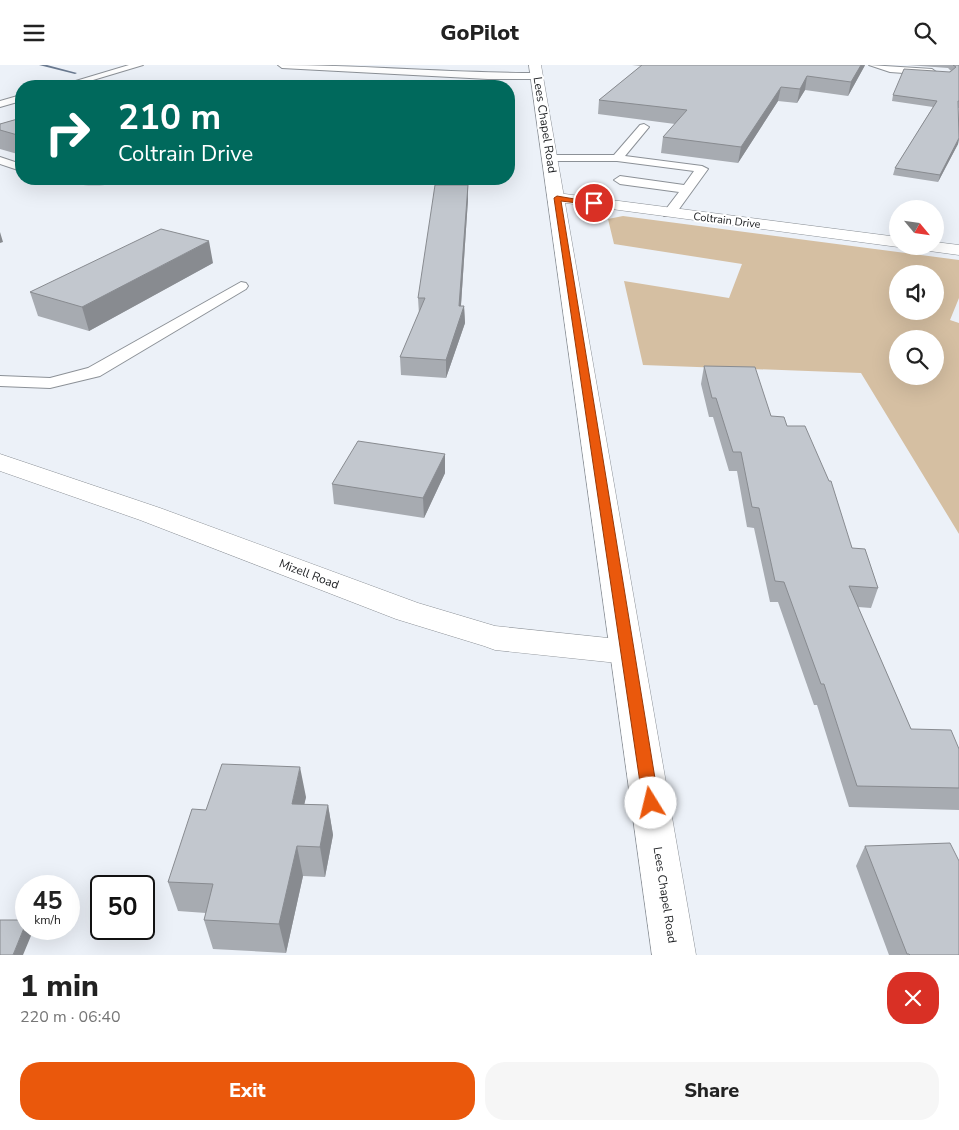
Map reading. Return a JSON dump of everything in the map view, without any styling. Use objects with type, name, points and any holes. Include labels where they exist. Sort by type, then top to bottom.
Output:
[{"type":"main road","name":"Lees Chapel Road","points":[[536,70],[674,955]]},
{"type":"main road","name":"Coltrain Drive","points":[[557,198],[889,241]]},
{"type":"main road","points":[[944,248],[959,250]]},
{"type":"main road","name":"Mizell Road","points":[[0,462],[150,514],[407,611],[486,635],[627,652]]},
{"type":"lane","points":[[85,80],[138,65]]},
{"type":"lane","points":[[282,65],[446,74],[536,70]]},
{"type":"lane","points":[[872,65],[890,69],[940,73]]},
{"type":"lane","points":[[446,74],[440,78],[450,80]]},
{"type":"lane","points":[[0,104],[15,100]]},
{"type":"lane","points":[[617,158],[644,127]]},
{"type":"lane","points":[[550,158],[617,158],[702,169],[669,213]]},
{"type":"lane","points":[[0,160],[15,166]]},
{"type":"lane","points":[[620,180],[686,189]]},
{"type":"lane","points":[[0,381],[50,383],[94,372],[241,286]]},
{"type":"shaded area","points":[[623,216],[889,251],[889,255],[921,255],[959,260],[959,298],[950,320],[959,323],[959,534],[861,373],[643,365],[624,281],[729,298],[742,264],[614,244],[608,219]]},
{"type":"building","points":[[642,65],[861,65],[851,82],[807,76],[800,89],[781,87],[741,147],[663,137],[687,110],[599,100]]},
{"type":"building","points":[[953,65],[959,65],[959,138],[940,175],[895,168],[937,101],[893,95],[904,69],[950,72],[956,67]]},
{"type":"building","points":[[15,120],[15,134],[0,130],[0,124]]},
{"type":"building","points":[[435,185],[468,185],[459,306],[464,306],[446,360],[400,357],[425,298],[418,298]]},
{"type":"building","points":[[161,229],[209,241],[82,307],[30,292]]},
{"type":"building","points":[[704,366],[755,367],[771,416],[784,417],[787,426],[805,426],[829,481],[831,481],[852,548],[865,549],[878,588],[849,586],[911,729],[951,730],[959,749],[959,788],[857,786],[824,684],[821,684],[784,582],[775,581],[759,508],[752,507],[741,452],[733,452],[716,398],[712,398]]},
{"type":"building","points":[[358,441],[445,454],[423,498],[332,484]]},
{"type":"building","points":[[222,764],[300,767],[292,804],[328,805],[320,847],[297,846],[279,924],[204,920],[213,884],[168,882],[192,809],[206,810]]},
{"type":"building","points":[[950,843],[959,861],[959,955],[907,954],[865,846]]},
{"type":"building","points":[[0,920],[15,920],[15,940],[19,940],[13,955],[0,955]]},
{"type":"waterway","points":[[41,65],[75,73]]},
{"type":"route","points":[[594,203],[557,198],[651,803]]}]
